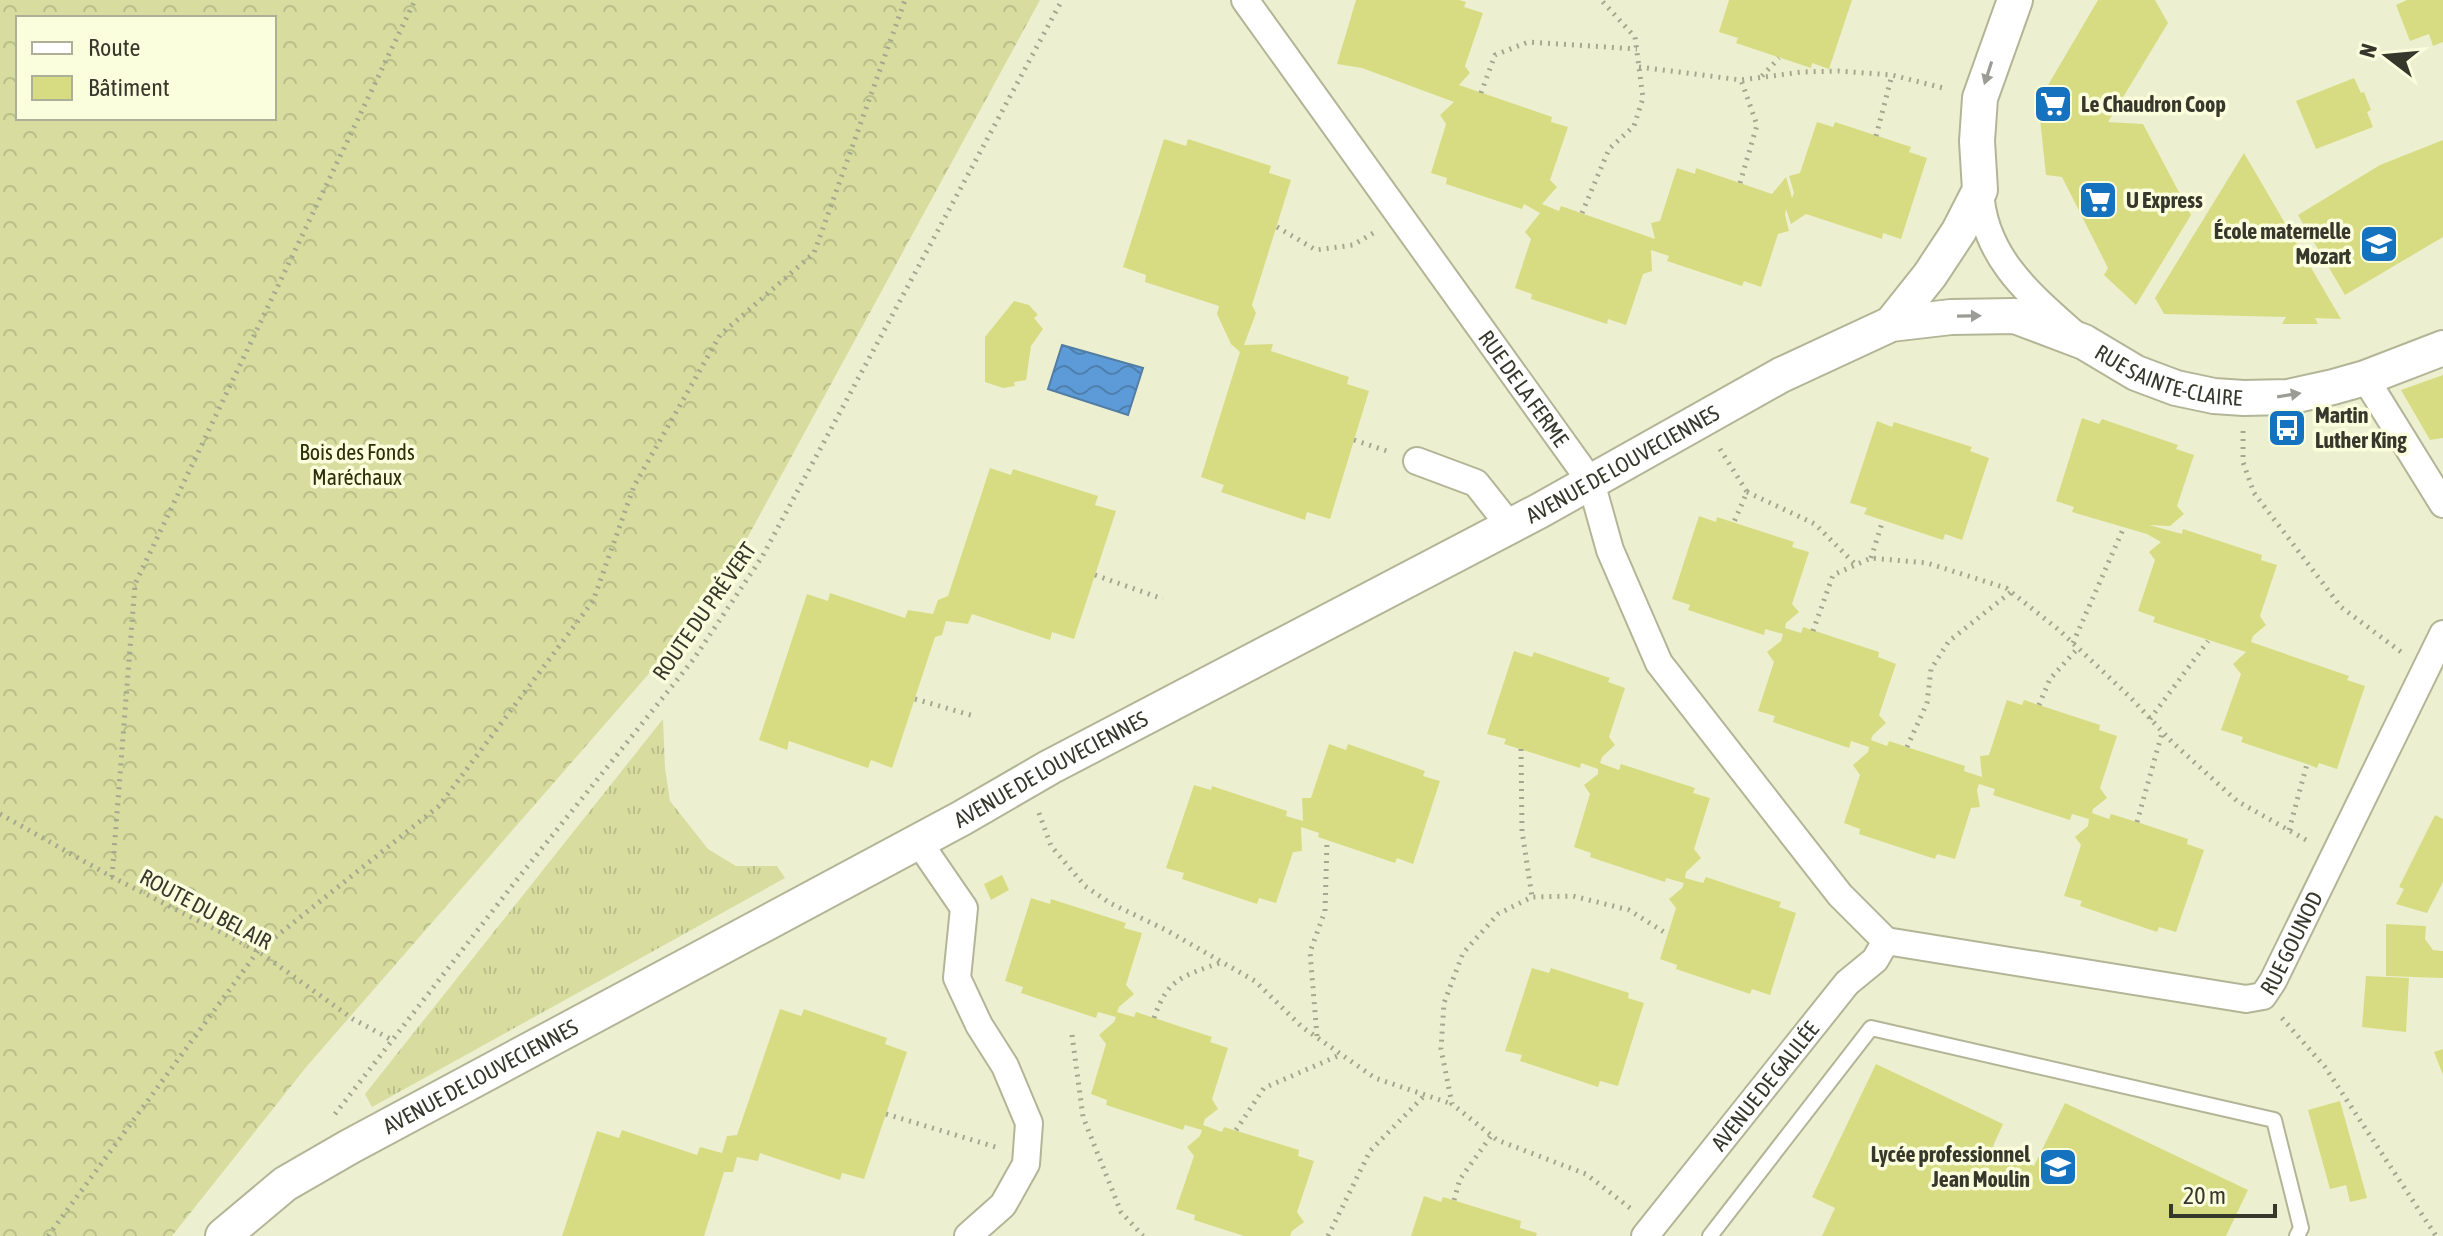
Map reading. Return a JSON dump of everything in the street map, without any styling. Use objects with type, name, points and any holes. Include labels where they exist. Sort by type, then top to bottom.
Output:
[{"type":"street","name":"RUE DE LA FERME","points":[[1245,0],[1591,482],[1610,550],[1659,663],[1840,895],[1886,941]]},
{"type":"street","points":[[1980,190],[1977,141],[1980,98],[2015,0]]},
{"type":"street","name":"RUE SAINTE-CLAIRE","points":[[1980,190],[1992,246],[2028,293],[2084,342],[2136,373],[2176,388],[2214,396],[2288,397],[2365,378],[2443,348]]},
{"type":"street","name":"AVENUE DE LOUVECIENNES","points":[[1891,324],[1930,275],[1959,231],[1980,190]]},
{"type":"street","name":"AVENUE DE LOUVECIENNES","points":[[223,1236],[285,1184],[349,1147],[1027,780],[1510,526],[1781,375],[1891,324],[1951,317],[2015,316],[2084,342]]},
{"type":"street","points":[[2365,378],[2443,504]]},
{"type":"street","points":[[1417,461],[1476,483],[1510,526]]},
{"type":"street","name":"RUE GOUNOD","points":[[1886,941],[2246,999],[2263,996],[2443,634]]},
{"type":"street","points":[[918,841],[964,908],[957,978],[979,1025],[1005,1066],[1029,1123],[1026,1164],[1003,1205],[968,1236]]},
{"type":"street","name":"AVENUE DE GALILÉE","points":[[1649,1231],[1847,983],[1875,960],[1886,941]]},
{"type":"lane","points":[[1710,1236],[1871,1028],[2274,1120],[2301,1228],[2297,1236]]},
{"type":"path","points":[[112,877],[135,584],[415,0]]},
{"type":"path","points":[[48,1236],[258,951],[439,806],[593,601],[634,486],[720,335],[814,253],[905,0]]},
{"type":"path","name":"ROUTE DU PRÉ VERT","points":[[331,1119],[693,660],[762,557],[1062,0]]},
{"type":"path","points":[[1582,213],[1609,149],[1634,126],[1643,98],[1635,37],[1601,0]]},
{"type":"path","points":[[1481,93],[1495,55],[1528,42],[1637,49]]},
{"type":"path","points":[[1761,77],[1779,58]]},
{"type":"path","points":[[1639,67],[1741,80],[1838,71],[1892,75],[1980,98]]},
{"type":"path","points":[[1876,136],[1892,75]]},
{"type":"path","points":[[1740,183],[1757,125],[1741,80]]},
{"type":"path","points":[[1277,227],[1316,250],[1353,245],[1400,216]]},
{"type":"path","points":[[2244,398],[2243,462],[2254,493],[2341,607],[2385,642],[2427,668]]},
{"type":"path","points":[[1702,421],[1747,492],[1815,524],[1856,565]]},
{"type":"path","points":[[1354,440],[1417,461]]},
{"type":"path","points":[[1734,522],[1747,492]]},
{"type":"path","points":[[1871,558],[1883,520]]},
{"type":"path","points":[[2039,705],[2050,679],[2076,645],[2124,527]]},
{"type":"path","points":[[1813,631],[1833,575],[1871,558],[1927,563],[2006,588],[2076,645],[2162,732],[2237,801],[2334,855]]},
{"type":"path","points":[[1095,575],[1163,599]]},
{"type":"path","points":[[1907,747],[1927,703],[1931,669],[1949,641],[2011,592]]},
{"type":"path","points":[[2150,719],[2208,641]]},
{"type":"path","points":[[915,699],[974,716]]},
{"type":"path","points":[[2137,822],[2162,732]]},
{"type":"path","points":[[1521,749],[1522,831],[1532,897]]},
{"type":"path","points":[[2289,830],[2307,764]]},
{"type":"path","points":[[1027,780],[1051,846],[1085,886],[1110,903],[1166,930],[1255,981],[1302,1027],[1375,1078],[1452,1104],[1491,1136],[1586,1174],[1649,1231]]},
{"type":"path","name":"ROUTE DU BEL AIR","points":[[0,814],[112,877],[258,951],[353,1019],[392,1040]]},
{"type":"path","points":[[1317,1037],[1310,952],[1325,911],[1327,841]]},
{"type":"path","points":[[1452,1104],[1441,1049],[1444,1003],[1463,953],[1498,914],[1532,897],[1573,896],[1629,910],[1667,934]]},
{"type":"path","points":[[1154,1018],[1160,1000],[1176,979],[1223,962]]},
{"type":"path","points":[[2263,996],[2325,1067],[2436,1236]]},
{"type":"path","points":[[1072,1035],[1083,1117],[1121,1212],[1143,1236]]},
{"type":"path","points":[[1236,1130],[1264,1088],[1341,1054]]},
{"type":"path","points":[[1328,1236],[1370,1151],[1424,1096]]},
{"type":"path","points":[[886,1114],[1027,1156]]},
{"type":"path","points":[[1454,1200],[1460,1179],[1491,1136]]},
{"type":"green space","name":"Bois des Fonds Maréchaux","points":[[0,0],[1040,0],[714,599],[307,1066],[172,1236],[0,1236]]},
{"type":"green space","points":[[663,719],[670,801],[708,849],[736,866],[777,866],[785,878],[372,1107],[365,1094]]},
{"type":"water","points":[[1062,345],[1143,368],[1128,415],[1048,389]]},
{"type":"building","points":[[1356,0],[1459,0],[1466,2],[1464,7],[1483,13],[1465,66],[1470,73],[1459,85],[1552,117],[1551,122],[1568,127],[1550,180],[1557,187],[1542,204],[1559,211],[1561,206],[1655,239],[1651,223],[1660,221],[1677,168],[1695,174],[1696,168],[1772,194],[1786,177],[1792,198],[1794,193],[1789,176],[1800,173],[1817,122],[1833,127],[1835,122],[1911,147],[1909,152],[1927,158],[1901,239],[1883,233],[1882,239],[1806,214],[1791,224],[1786,209],[1789,231],[1778,234],[1761,287],[1744,281],[1742,286],[1667,261],[1669,256],[1651,250],[1652,271],[1643,274],[1626,325],[1608,319],[1607,324],[1531,299],[1532,294],[1515,288],[1531,239],[1525,232],[1540,213],[1524,204],[1522,209],[1446,184],[1447,178],[1431,173],[1446,124],[1440,115],[1454,102],[1362,68],[1337,64]]},
{"type":"building","points":[[1729,0],[1852,0],[1829,69],[1812,63],[1811,68],[1736,43],[1738,38],[1719,32]]},
{"type":"building","points":[[2098,0],[2155,0],[2168,23],[2108,122],[2143,124],[2191,215],[2136,305],[2104,275],[2108,268],[2062,177],[2046,175],[2040,119],[2050,119],[2041,97]]},
{"type":"building","points":[[2407,0],[2443,0],[2443,42],[2433,46],[2429,34],[2410,41],[2396,5]]},
{"type":"building","points":[[2354,78],[2371,110],[2367,112],[2373,127],[2316,149],[2296,101]]},
{"type":"building","points":[[1164,139],[1186,146],[1188,139],[1271,166],[1269,173],[1291,180],[1252,305],[1256,313],[1244,345],[1273,344],[1271,351],[1349,377],[1347,384],[1369,391],[1330,519],[1307,512],[1305,520],[1221,492],[1224,485],[1201,477],[1240,352],[1231,344],[1217,314],[1219,306],[1145,282],[1146,275],[1123,267]]},
{"type":"building","points":[[2443,140],[2443,237],[2345,295],[2298,215],[2380,165]]},
{"type":"building","points":[[2244,153],[2341,319],[2315,318],[2318,324],[2282,324],[2286,317],[2164,314],[2155,298]]},
{"type":"building","points":[[1014,301],[1029,305],[1038,315],[1034,318],[1043,329],[1031,346],[1026,380],[1003,388],[985,382],[985,337]]},
{"type":"building","points":[[2443,375],[2443,438],[2430,440],[2401,390]]},
{"type":"building","points":[[2082,418],[2099,424],[2102,419],[2178,445],[2176,449],[2194,455],[2177,506],[2184,514],[2170,526],[2149,525],[2182,534],[2183,529],[2262,555],[2261,560],[2277,565],[2260,616],[2266,625],[2253,636],[2251,642],[2349,676],[2347,680],[2365,686],[2337,769],[2319,763],[2317,768],[2241,742],[2243,737],[2221,730],[2241,674],[2233,664],[2246,652],[2153,622],[2155,617],[2138,611],[2155,560],[2149,552],[2161,542],[2147,534],[2072,512],[2074,507],[2056,501]]},
{"type":"building","points":[[1877,421],[1892,427],[1894,422],[1972,447],[1970,451],[1989,458],[1962,540],[1945,534],[1943,540],[1864,514],[1867,508],[1850,503]]},
{"type":"building","points":[[990,468],[1011,475],[1013,469],[1098,496],[1095,505],[1116,511],[1074,639],[1052,632],[1050,640],[972,614],[968,624],[946,621],[942,635],[935,637],[892,768],[871,760],[868,768],[789,741],[787,750],[759,740],[807,594],[828,601],[830,593],[905,618],[908,610],[933,614],[938,600],[948,596]]},
{"type":"building","points":[[1699,516],[1716,522],[1717,517],[1794,542],[1792,547],[1809,552],[1792,604],[1799,612],[1786,623],[1785,628],[1801,633],[1803,627],[1879,652],[1878,657],[1896,664],[1879,715],[1886,723],[1871,740],[1887,746],[1889,741],[1965,766],[1964,771],[1982,777],[1980,756],[1989,755],[2007,700],[2022,705],[2024,700],[2100,725],[2099,730],[2117,736],[2100,788],[2107,798],[2092,813],[2109,819],[2111,814],[2137,822],[2188,839],[2187,844],[2204,850],[2176,932],[2159,927],[2157,932],[2080,906],[2082,901],[2064,896],[2081,845],[2075,837],[2088,826],[2089,819],[2072,814],[2070,820],[1993,795],[1995,789],[1979,784],[1980,807],[1971,808],[1955,859],[1937,854],[1935,859],[1859,834],[1860,829],[1844,823],[1860,775],[1853,765],[1868,752],[1869,747],[1851,741],[1849,748],[1773,722],[1775,716],[1758,711],[1774,662],[1767,652],[1781,641],[1783,634],[1765,629],[1764,635],[1688,610],[1690,605],[1672,599]]},
{"type":"building","points":[[1514,651],[1532,657],[1534,652],[1610,678],[1608,682],[1625,688],[1609,737],[1615,745],[1600,763],[1619,770],[1621,764],[1695,788],[1693,793],[1710,798],[1694,849],[1701,858],[1686,872],[1685,878],[1703,883],[1706,877],[1781,902],[1779,907],[1796,913],[1770,995],[1752,989],[1750,994],[1676,969],[1677,965],[1660,959],[1676,908],[1669,899],[1684,883],[1666,878],[1665,882],[1590,857],[1591,853],[1574,847],[1590,794],[1584,785],[1598,774],[1598,769],[1581,763],[1580,768],[1504,744],[1506,739],[1487,734]]},
{"type":"building","points":[[1329,744],[1346,750],[1348,744],[1425,771],[1423,776],[1440,781],[1413,864],[1397,858],[1395,863],[1318,837],[1319,833],[1301,827],[1302,851],[1293,852],[1276,903],[1259,898],[1257,904],[1182,879],[1184,873],[1166,868],[1194,785],[1211,790],[1212,786],[1287,811],[1286,816],[1303,821],[1302,798],[1311,798]]},
{"type":"building","points":[[2435,815],[2443,819],[2443,882],[2427,913],[2396,904],[2404,889],[2399,887]]},
{"type":"building","points":[[1002,875],[1009,890],[991,900],[984,884]]},
{"type":"building","points":[[1031,898],[1050,904],[1051,899],[1126,923],[1124,928],[1142,933],[1126,985],[1134,994],[1117,1012],[1134,1017],[1136,1012],[1212,1037],[1210,1042],[1228,1048],[1212,1099],[1218,1109],[1205,1119],[1203,1125],[1222,1132],[1224,1127],[1299,1150],[1298,1156],[1314,1161],[1297,1212],[1304,1222],[1290,1236],[1244,1236],[1194,1220],[1195,1215],[1176,1209],[1194,1156],[1187,1147],[1200,1136],[1202,1130],[1185,1125],[1183,1130],[1106,1105],[1107,1100],[1091,1094],[1106,1044],[1099,1035],[1116,1017],[1098,1012],[1096,1018],[1021,993],[1023,987],[1005,981]]},
{"type":"building","points":[[2386,924],[2426,926],[2425,939],[2433,950],[2443,951],[2443,978],[2386,976]]},
{"type":"building","points":[[1532,968],[1549,973],[1551,968],[1629,993],[1628,998],[1644,1003],[1618,1086],[1600,1081],[1598,1087],[1520,1061],[1522,1055],[1505,1051]]},
{"type":"building","points":[[2366,976],[2409,978],[2406,1032],[2362,1027]]},
{"type":"building","points":[[780,1009],[801,1016],[804,1009],[887,1038],[885,1044],[907,1052],[864,1179],[842,1173],[840,1180],[760,1153],[758,1161],[737,1157],[733,1172],[724,1172],[704,1236],[562,1236],[597,1131],[619,1138],[622,1130],[697,1155],[700,1147],[722,1153],[727,1136],[737,1135]]},
{"type":"building","points":[[2443,1049],[2443,1075],[2434,1052]]},
{"type":"building","points":[[1876,1064],[2003,1124],[1993,1146],[2034,1166],[2065,1103],[2248,1190],[2226,1236],[1822,1236],[1835,1208],[1812,1197]]},
{"type":"building","points":[[2340,1101],[2367,1198],[2350,1202],[2346,1185],[2330,1189],[2308,1110]]},
{"type":"building","points":[[1424,1196],[1441,1202],[1443,1197],[1521,1221],[1520,1228],[1537,1233],[1536,1236],[1411,1236]]},
{"type":"place","name":"Le Chaudron Coop","points":[[2053,104]]},
{"type":"place","name":"U Express","points":[[2098,200]]},
{"type":"place","name":"École maternelle Mozart","points":[[2379,244]]},
{"type":"place","name":"Martin Luther King","points":[[2287,428]]},
{"type":"place","name":"Lycée professionnel Jean Moulin","points":[[2058,1167]]}]
